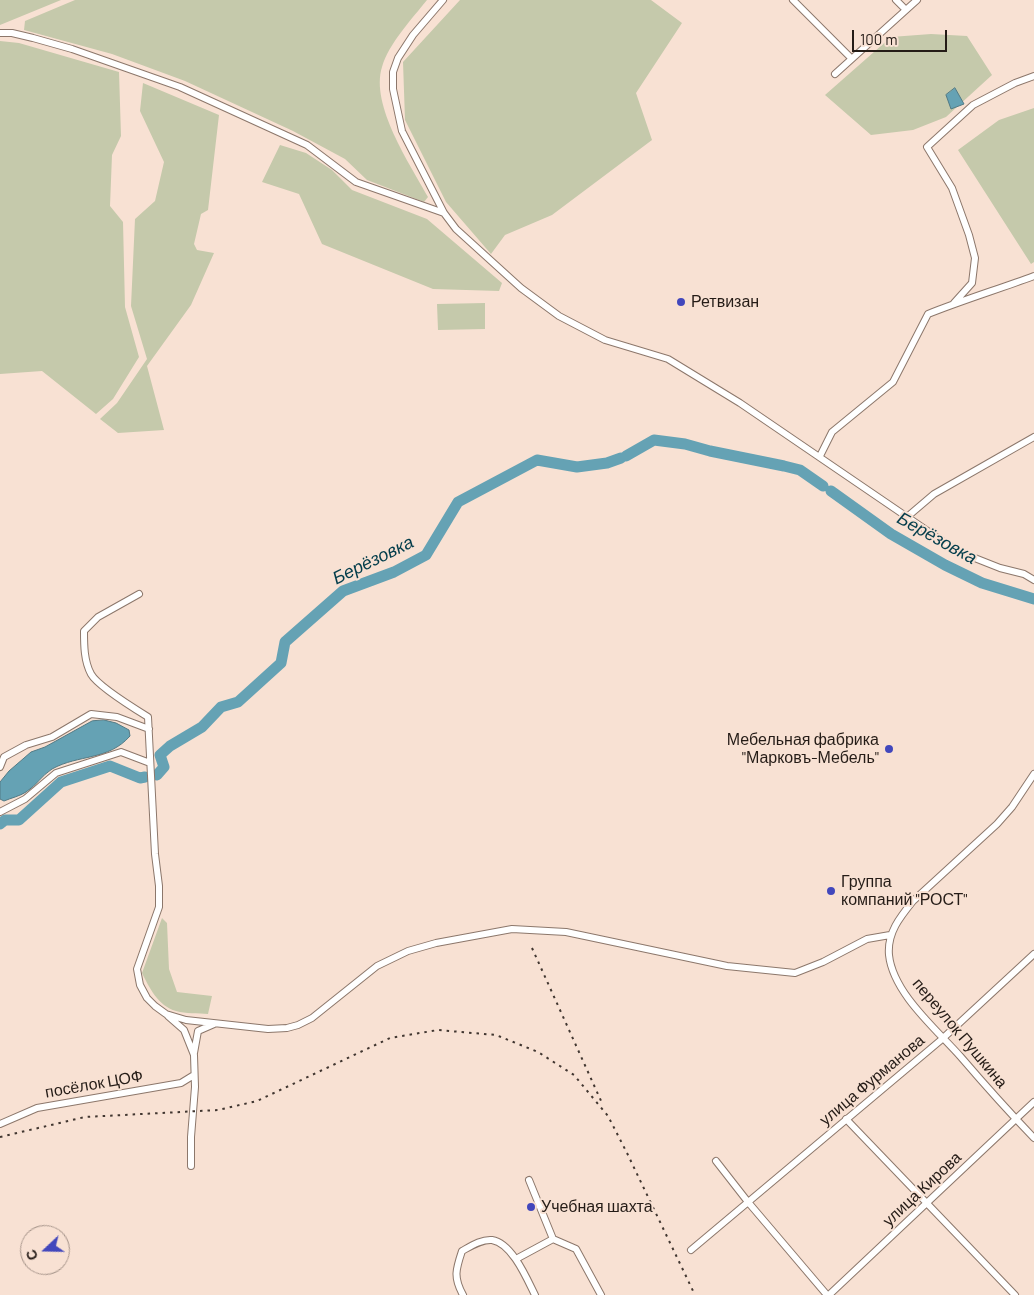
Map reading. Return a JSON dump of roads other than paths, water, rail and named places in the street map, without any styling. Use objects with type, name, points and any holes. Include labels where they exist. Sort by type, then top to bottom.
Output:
[{"type":"street","points":[[443,0],[413,35],[398,58],[393,72],[393,89],[402,131],[444,214],[456,229],[521,288],[559,316],[605,340],[668,359],[740,403],[820,456],[957,551],[1000,568],[1024,574],[1034,580]]},
{"type":"street","points":[[896,0],[906,10]]},
{"type":"street","points":[[835,74],[918,0]]},
{"type":"street","points":[[795,1],[851,58]]},
{"type":"street","points":[[0,33],[12,33],[72,49],[180,88],[307,145],[356,182],[444,214]]},
{"type":"street","points":[[954,303],[972,283],[975,258],[952,188],[927,147],[973,105],[1015,83],[1034,76]]},
{"type":"street","points":[[820,456],[832,432],[893,382],[928,314],[954,303],[1034,276]]},
{"type":"street","points":[[907,517],[934,494],[1034,437]]},
{"type":"street","points":[[139,594],[98,617],[84,631],[84,651],[91,675],[118,697],[148,717],[159,907],[137,970],[140,985],[147,998],[184,1030],[194,1055]]},
{"type":"street","points":[[0,767],[2,757],[52,737],[91,714],[117,717],[148,729]]},
{"type":"street","points":[[0,812],[25,799],[56,773],[121,752],[150,763]]},
{"type":"street","points":[[166,1014],[186,1020],[215,1024],[268,1029],[286,1028],[298,1025],[312,1018],[377,966],[408,951],[436,943],[512,929],[566,932],[727,966],[795,973],[823,962],[867,939],[890,935],[902,914],[913,901],[997,824],[1012,807],[1034,774]]},
{"type":"street","name":"переулок Пушкина","points":[[890,935],[889,955],[896,978],[917,1009],[1034,1138]]},
{"type":"street","name":"улица Фурманова","points":[[691,1250],[943,1037],[1034,954]]},
{"type":"street","points":[[191,1166],[195,1088],[194,1055],[198,1031],[215,1024]]},
{"type":"street","name":"посёлок ЦОФ","points":[[0,1124],[37,1108],[181,1083],[194,1075]]},
{"type":"street","name":"улица Кирова","points":[[828,1295],[1034,1102]]},
{"type":"street","points":[[846,1119],[1015,1295]]},
{"type":"street","points":[[716,1161],[748,1202],[828,1295]]},
{"type":"street","points":[[529,1180],[554,1239],[576,1249],[601,1295]]},
{"type":"street","points":[[516,1259],[554,1239]]},
{"type":"street","points":[[463,1295],[455,1270],[462,1251],[482,1241],[493,1240],[503,1245],[516,1259],[535,1295]]},
{"type":"water","points":[[955,88],[964,104],[951,109],[946,95]]},
{"type":"water","points":[[104,720],[116,723],[129,730],[130,736],[112,750],[62,764],[52,769],[24,793],[4,801],[0,799],[0,782],[9,771],[31,752],[45,747],[92,721]]},
{"type":"waterway","name":"Берёзовка","points":[[626,456],[654,440],[685,444],[800,470],[823,486]]},
{"type":"waterway","name":"Берёзовка","points":[[157,775],[164,767],[160,755],[170,746],[202,727],[221,707],[238,702],[281,663],[285,642],[343,591],[394,572],[426,555],[458,502],[537,460],[577,467],[607,463],[621,458]]},
{"type":"waterway","name":"Берёзовка","points":[[831,491],[891,534],[945,565],[982,583],[1034,599]]},
{"type":"waterway","name":"Берёзовка","points":[[0,824],[5,820],[19,820],[61,782],[110,766],[140,778],[145,777]]},
{"type":"railway","points":[[532,948],[602,1103]]},
{"type":"railway","points":[[0,1137],[85,1117],[218,1110],[257,1101],[390,1038],[438,1030],[496,1035],[538,1052],[574,1075],[608,1116],[695,1295]]},
{"type":"place","name":"Ретвизан","points":[[681,302]]},
{"type":"place","name":"Мебельная фабрика \"Марковъ-Мебель\"","points":[[889,749]]},
{"type":"place","name":"Группа компаний \"РОСТ\"","points":[[831,891]]},
{"type":"place","name":"Учебная шахта","points":[[531,1207]]}]
